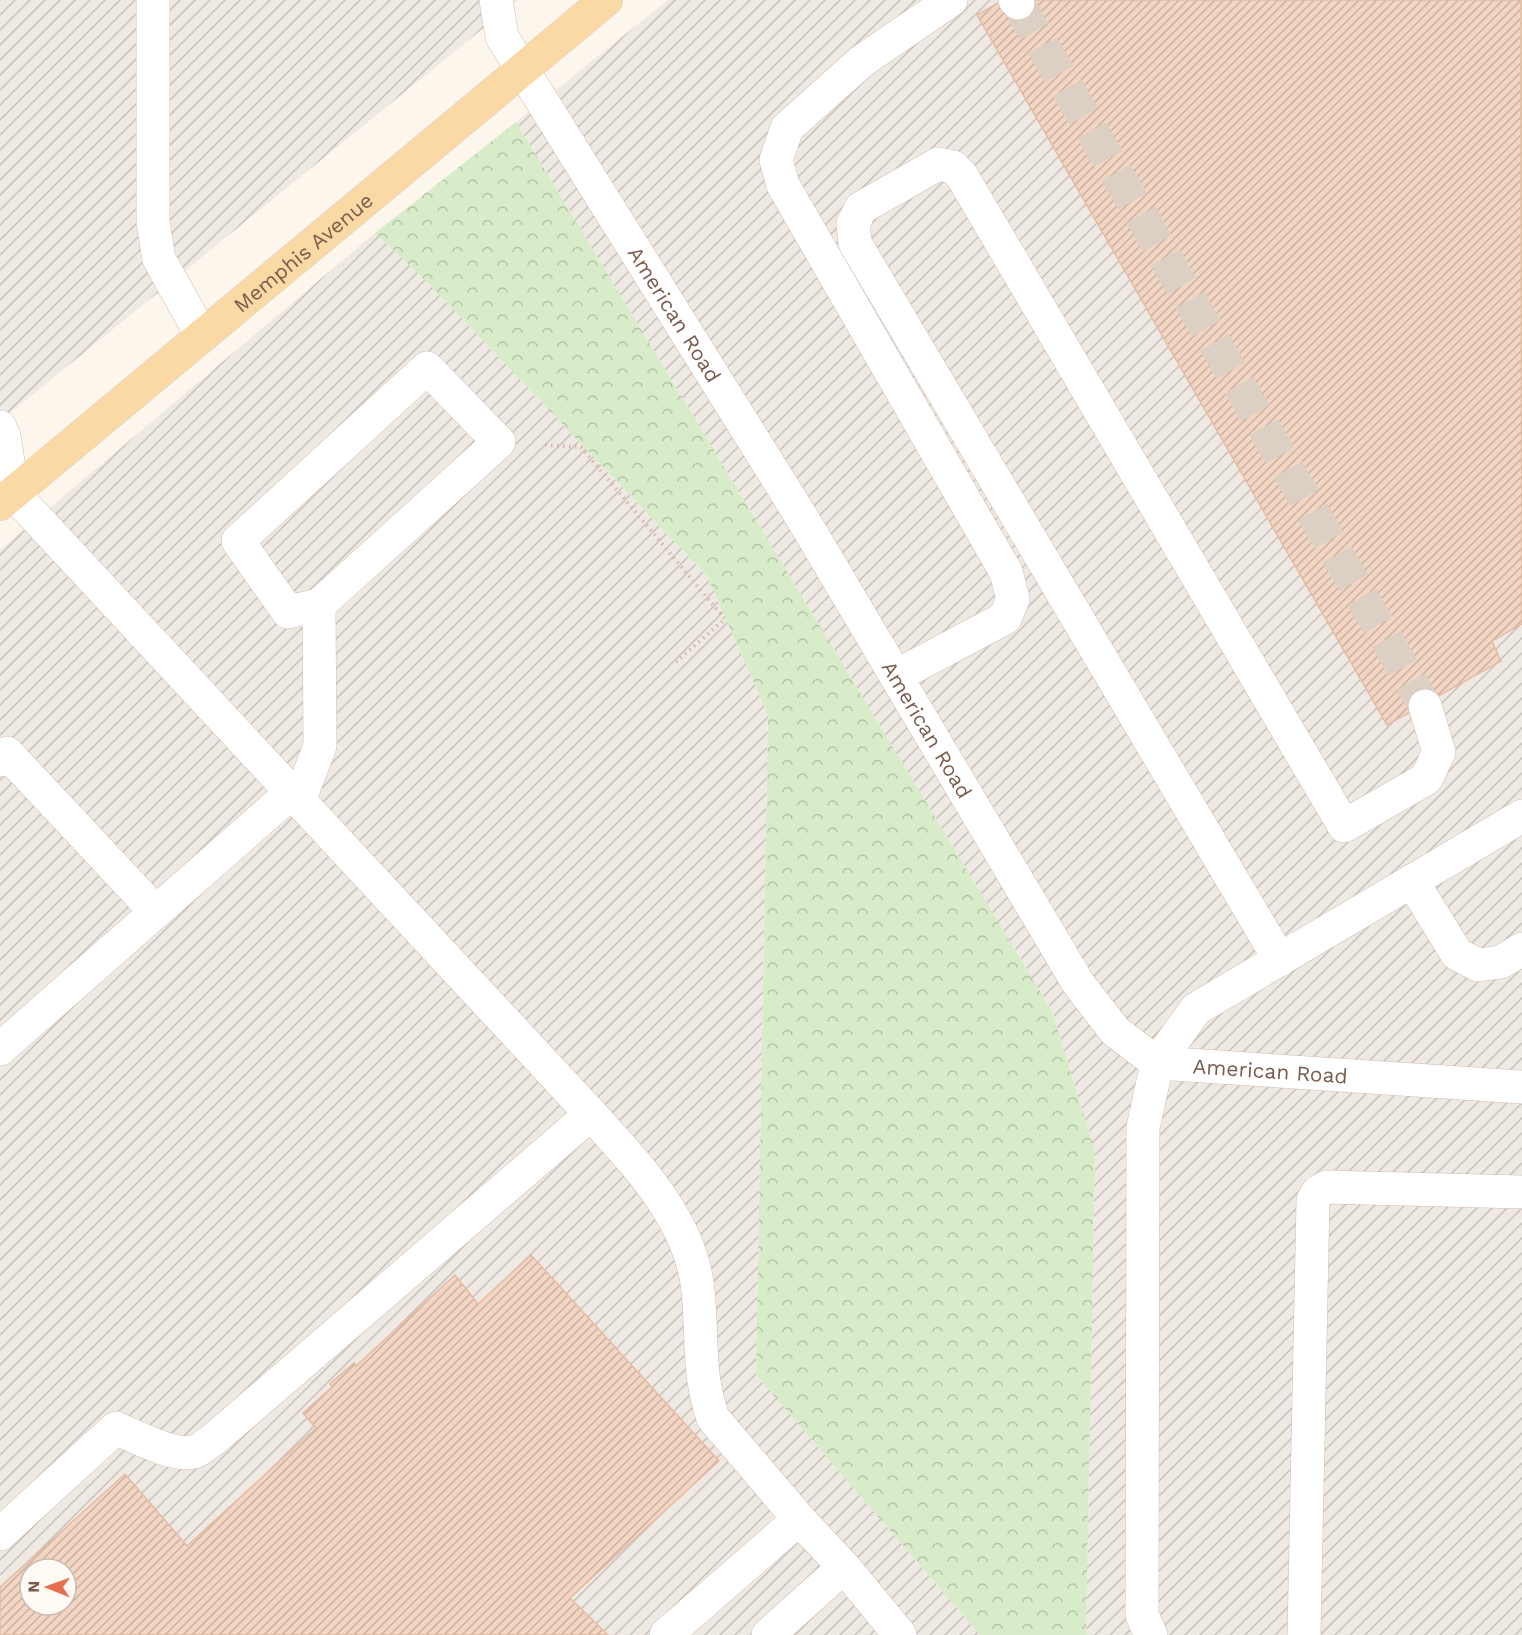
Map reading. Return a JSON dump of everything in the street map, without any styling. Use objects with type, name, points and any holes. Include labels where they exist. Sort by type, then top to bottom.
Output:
[{"type":"main road","name":"Memphis Avenue","points":[[4,494],[202,336],[606,0]]},
{"type":"street","points":[[153,0],[153,222],[159,259],[202,336]]},
{"type":"street","name":"American Road","points":[[496,0],[502,37],[804,521],[1078,983],[1115,1031],[1157,1063],[1522,1087]]},
{"type":"street","points":[[896,676],[1005,618],[1013,599],[1006,572],[783,185],[776,160],[787,128],[862,61],[951,0]]},
{"type":"street","points":[[1280,960],[855,243],[853,224],[861,208],[938,164],[952,167],[962,176],[1344,826],[1426,779],[1439,752],[1425,706]]},
{"type":"street","points":[[0,1048],[156,912],[296,797],[320,746],[319,605],[499,442],[427,368],[238,541],[288,612],[319,605]]},
{"type":"street","points":[[0,427],[4,436],[4,494],[296,797],[591,1114],[645,1177],[682,1233],[695,1265],[702,1381],[713,1418],[844,1567],[900,1635]]},
{"type":"street","points":[[0,760],[7,753],[156,912]]},
{"type":"street","points":[[1151,1635],[1142,1615],[1143,1128],[1157,1063],[1196,1010],[1522,816]]},
{"type":"street","points":[[1412,881],[1457,954],[1478,965],[1501,962],[1522,949]]},
{"type":"street","points":[[0,1534],[116,1428],[180,1453],[195,1452],[214,1439],[591,1114]]},
{"type":"street","points":[[1304,1635],[1313,1200],[1318,1192],[1327,1187],[1522,1192]]},
{"type":"street","points":[[666,1635],[800,1519]]},
{"type":"street","points":[[768,1635],[844,1567]]},
{"type":"path","points":[[545,445],[581,447],[725,619],[676,662]]},
{"type":"shaded area","points":[[0,0],[518,0],[0,421]]},
{"type":"shaded area","points":[[668,0],[1522,0],[1522,1635],[1088,1635],[1086,1633],[1095,1152],[1052,1011],[516,122]]},
{"type":"shaded area","points":[[375,233],[428,283],[707,576],[768,715],[756,1375],[980,1635],[0,1635],[0,550]]},
{"type":"green space","points":[[516,122],[1052,1011],[1095,1152],[1086,1633],[1088,1635],[980,1635],[756,1375],[768,715],[707,576],[428,283],[375,233]]},
{"type":"building","points":[[1003,0],[1521,0],[1522,624],[1492,641],[1501,661],[1387,725],[977,15]]},
{"type":"building","points":[[531,1255],[719,1461],[570,1598],[608,1635],[0,1635],[0,1587],[18,1571],[18,1617],[78,1617],[78,1557],[33,1557],[125,1474],[187,1546],[316,1428],[303,1413],[332,1387],[330,1384],[354,1363],[356,1366],[455,1275],[478,1304]]},
{"type":"tunnel","points":[[1018,3],[1425,706]]}]
